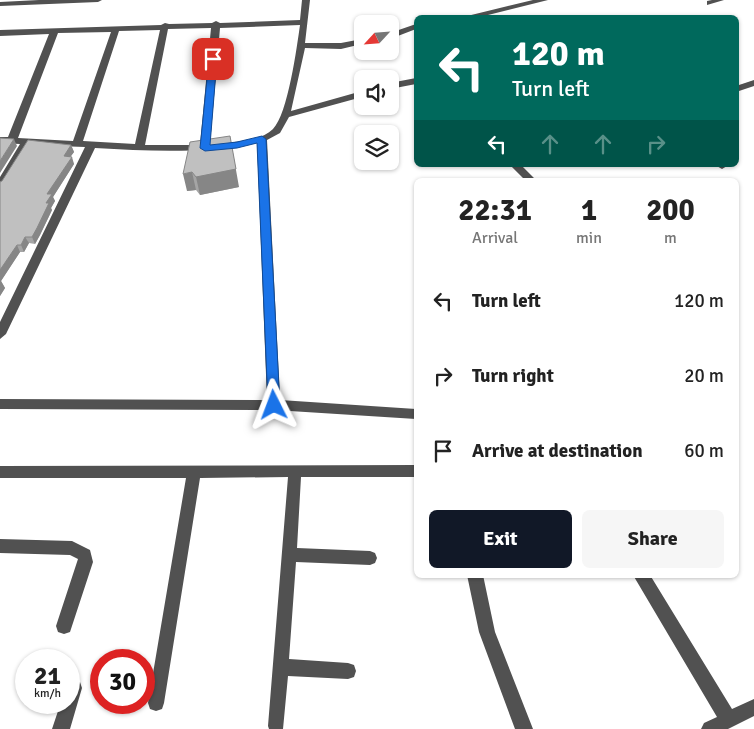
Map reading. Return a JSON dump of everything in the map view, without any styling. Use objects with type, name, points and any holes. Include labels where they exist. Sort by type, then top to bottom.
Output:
[{"type":"street","points":[[0,4],[98,0]]},
{"type":"street","points":[[0,140],[139,148],[205,148],[237,145],[262,139],[278,129],[286,115],[305,22],[306,0]]},
{"type":"street","points":[[476,15],[544,0]]},
{"type":"street","points":[[710,3],[720,0]]},
{"type":"street","points":[[0,33],[165,25],[305,22]]},
{"type":"street","points":[[205,148],[216,24]]},
{"type":"street","points":[[139,148],[165,25]]},
{"type":"street","points":[[399,33],[414,27]]},
{"type":"street","points":[[77,144],[116,28]]},
{"type":"street","points":[[12,140],[55,30]]},
{"type":"street","points":[[301,45],[341,46],[354,44]]},
{"type":"street","points":[[399,84],[414,81]]},
{"type":"street","points":[[739,89],[754,83]]},
{"type":"street","points":[[286,115],[354,96]]},
{"type":"street","points":[[262,139],[274,405]]},
{"type":"street","points":[[0,185],[27,141]]},
{"type":"street","points":[[0,334],[91,145]]},
{"type":"street","points":[[517,167],[529,178]]},
{"type":"street","points":[[0,404],[274,405],[414,414]]},
{"type":"street","points":[[276,726],[295,471]]},
{"type":"street","points":[[0,472],[414,471]]},
{"type":"street","points":[[156,703],[194,472]]},
{"type":"street","points":[[0,546],[72,548],[79,550],[84,555],[86,562],[64,626]]},
{"type":"street","points":[[289,555],[370,558]]},
{"type":"street","points":[[476,578],[487,632],[524,729]]},
{"type":"street","points":[[643,578],[728,719]]},
{"type":"street","points":[[280,667],[348,671]]},
{"type":"street","points":[[710,729],[754,707]]},
{"type":"street","points":[[61,729],[66,714]]},
{"type":"building","points":[[230,136],[236,169],[196,177],[192,172],[183,174],[190,142]]},
{"type":"building","points":[[0,138],[14,139],[0,161]]},
{"type":"building","points":[[28,140],[71,145],[64,156],[72,157],[47,194],[52,194],[46,203],[49,203],[32,237],[25,237],[21,245],[17,245],[0,270],[0,182]]},
{"type":"route","points":[[213,59],[205,148],[237,145],[262,139],[274,405]]}]
